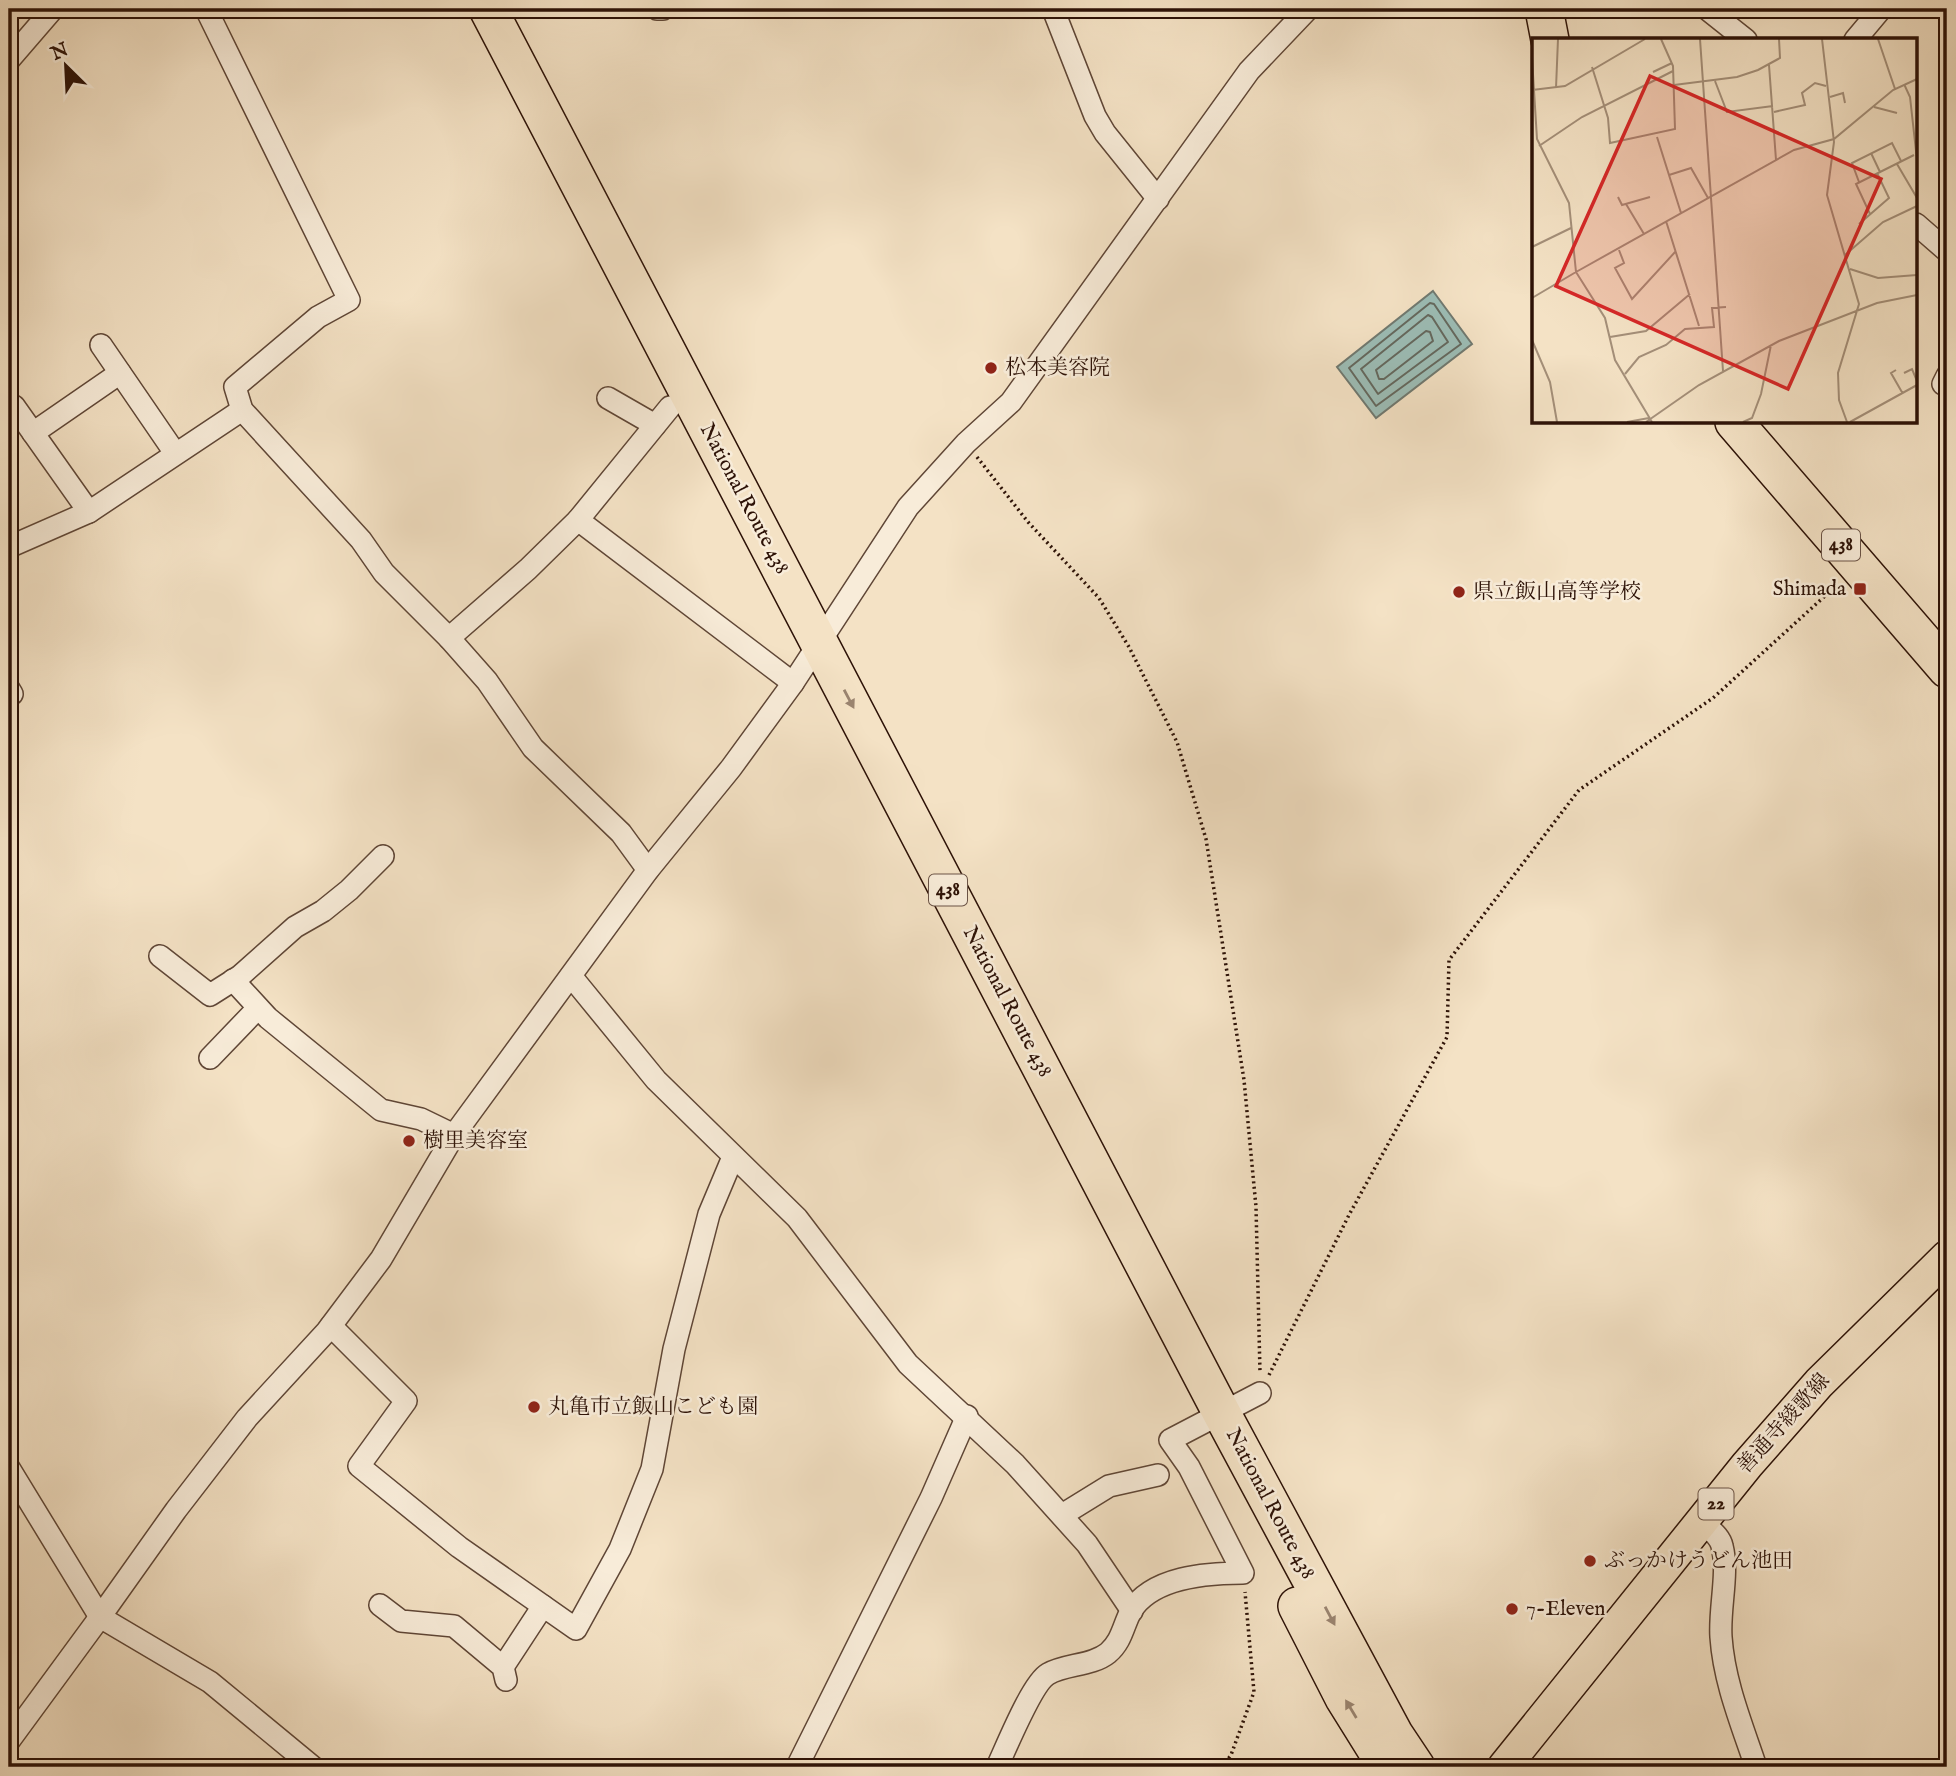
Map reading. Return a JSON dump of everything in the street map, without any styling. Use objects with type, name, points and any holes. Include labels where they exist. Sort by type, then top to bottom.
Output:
[{"type":"highway","name":"National Route 438","points":[[462,9],[662,416],[806,664],[1211,1417],[1394,1734],[1416,1767]]},
{"type":"highway","name":"National Route 438","points":[[488,9],[806,664]]},
{"type":"highway","points":[[1544,9],[1550,38]]},
{"type":"highway","name":"438","points":[[1736,424],[1858,565],[1943,653]]},
{"type":"highway","name":"National Route 438","points":[[1211,1417],[1344,1698],[1387,1767]]},
{"type":"main road","name":"善通寺綾歌線","points":[[1504,1767],[1702,1521],[1819,1383],[1947,1257]]},
{"type":"street","points":[[9,60],[53,9]]},
{"type":"street","points":[[206,9],[349,300],[318,317],[235,387],[242,410],[361,540],[384,573],[449,638],[487,681],[533,748],[621,833],[648,870]]},
{"type":"street","points":[[657,9],[663,9]]},
{"type":"street","points":[[1052,9],[1100,125],[1158,199]]},
{"type":"street","points":[[9,1741],[247,1418],[331,1326],[381,1259],[454,1135],[648,870],[731,768],[806,664],[908,508],[966,443],[1011,402],[1249,71],[1308,9]]},
{"type":"street","points":[[1707,9],[1743,38]]},
{"type":"street","points":[[1857,38],[1881,9]]},
{"type":"street","points":[[1918,226],[1947,251]]},
{"type":"street","points":[[101,345],[175,453]]},
{"type":"street","points":[[33,433],[120,373]]},
{"type":"street","points":[[449,638],[528,569],[578,520],[662,416],[608,398]]},
{"type":"street","points":[[14,407],[89,512]]},
{"type":"street","points":[[9,547],[89,512],[242,410]]},
{"type":"street","points":[[578,520],[806,664]]},
{"type":"street","points":[[160,956],[210,995],[233,980],[295,927],[323,911],[383,856]]},
{"type":"street","points":[[571,976],[656,1080],[797,1218],[908,1364],[967,1416],[1062,1515],[1087,1544],[1132,1611]]},
{"type":"street","points":[[233,980],[258,1007],[381,1110],[421,1119],[454,1135]]},
{"type":"street","points":[[210,1058],[258,1007]]},
{"type":"street","points":[[331,1326],[405,1401],[359,1466],[459,1547],[576,1629],[620,1549],[652,1469],[674,1349],[709,1214],[733,1157]]},
{"type":"street","points":[[997,1767],[1026,1706],[1046,1674],[1107,1654],[1121,1638],[1132,1611],[1151,1591],[1186,1579],[1243,1573],[1189,1467],[1170,1440],[1260,1393]]},
{"type":"street","points":[[797,1767],[932,1498],[967,1416]]},
{"type":"street","points":[[9,1468],[100,1617],[210,1682],[313,1767]]},
{"type":"street","points":[[1062,1515],[1109,1486],[1158,1475]]},
{"type":"street","points":[[1702,1521],[1721,1541],[1726,1561],[1721,1594],[1721,1637],[1727,1675],[1756,1767]]},
{"type":"street","points":[[380,1605],[401,1621],[454,1626],[504,1673],[543,1606]]},
{"type":"path","points":[[966,443],[1028,522],[1099,598],[1129,647],[1177,742],[1206,839],[1244,1080],[1256,1207],[1260,1393]]},
{"type":"path","points":[[1260,1393],[1349,1214],[1447,1037],[1449,960],[1579,790],[1713,698],[1858,565]]},
{"type":"path","points":[[1222,1767],[1231,1755],[1254,1692],[1243,1573]]},
{"type":"water","points":[[1433,291],[1472,344],[1376,418],[1337,367]]},
{"type":"place","name":"松本美容院","points":[[991,368]]},
{"type":"place","name":"Shimada","points":[[1860,589]]},
{"type":"place","name":"県立飯山高等学校","points":[[1459,592]]},
{"type":"place","name":"樹里美容室","points":[[409,1141]]},
{"type":"place","name":"丸亀市立飯山こども園","points":[[534,1407]]},
{"type":"place","name":"ぶっかけうどん池田","points":[[1590,1561]]},
{"type":"place","name":"7-Eleven","points":[[1512,1609]]}]
